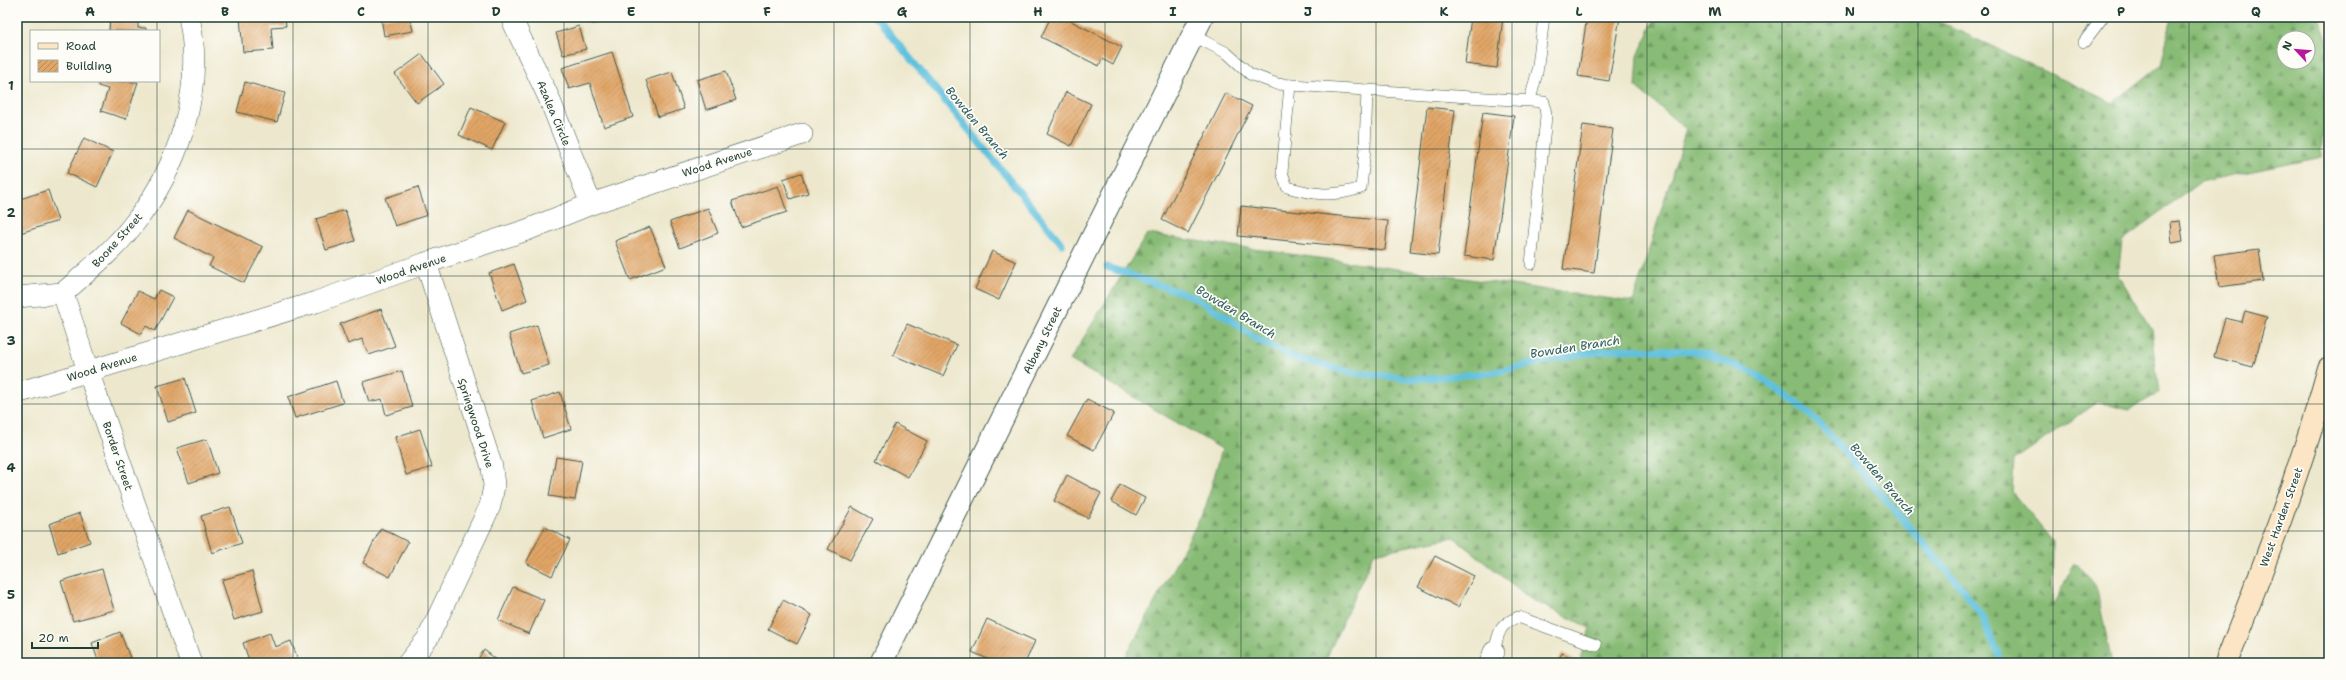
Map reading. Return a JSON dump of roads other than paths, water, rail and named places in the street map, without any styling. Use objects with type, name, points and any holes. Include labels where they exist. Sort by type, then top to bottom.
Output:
[{"type":"main road","name":"West Harden Street","points":[[2226,663],[2297,474],[2329,368]]},
{"type":"street","name":"Boone Street","points":[[63,293],[94,266],[133,226],[154,196],[171,164],[184,129],[191,93],[193,56],[189,17]]},
{"type":"street","name":"Azalea Circle","points":[[514,24],[549,98],[591,204]]},
{"type":"street","name":"Albany Street","points":[[881,663],[1014,398],[1096,227],[1198,27]]},
{"type":"street","name":"Wood Avenue","points":[[17,393],[316,302],[426,263],[528,230],[591,204],[802,134]]},
{"type":"street","name":"Springwood Drive","points":[[408,663],[428,638],[490,506],[494,486],[492,467],[426,263]]},
{"type":"street","points":[[17,297],[63,293]]},
{"type":"street","name":"Border Street","points":[[63,293],[88,371],[191,663]]},
{"type":"lane","points":[[1530,100],[1538,72],[1544,17]]},
{"type":"lane","points":[[2084,42],[2103,17]]},
{"type":"lane","points":[[1198,27],[1250,74],[1277,84],[1544,102],[1546,114],[1530,264]]},
{"type":"lane","points":[[1290,85],[1282,172],[1287,187],[1309,193],[1340,195],[1360,188],[1365,149],[1367,90]]},
{"type":"lane","points":[[1492,658],[1499,632],[1505,622],[1518,617],[1596,646]]},
{"type":"waterway","name":"Bowden Branch","points":[[874,17],[878,19],[1062,244]]},
{"type":"waterway","name":"Bowden Branch","points":[[1107,267],[1194,297],[1233,321],[1256,339],[1295,358],[1354,373],[1416,379],[1490,373],[1569,356],[1619,349],[1691,351],[1706,354],[1754,373],[1796,402],[1822,426],[1961,587],[1981,615],[2002,663]]}]
